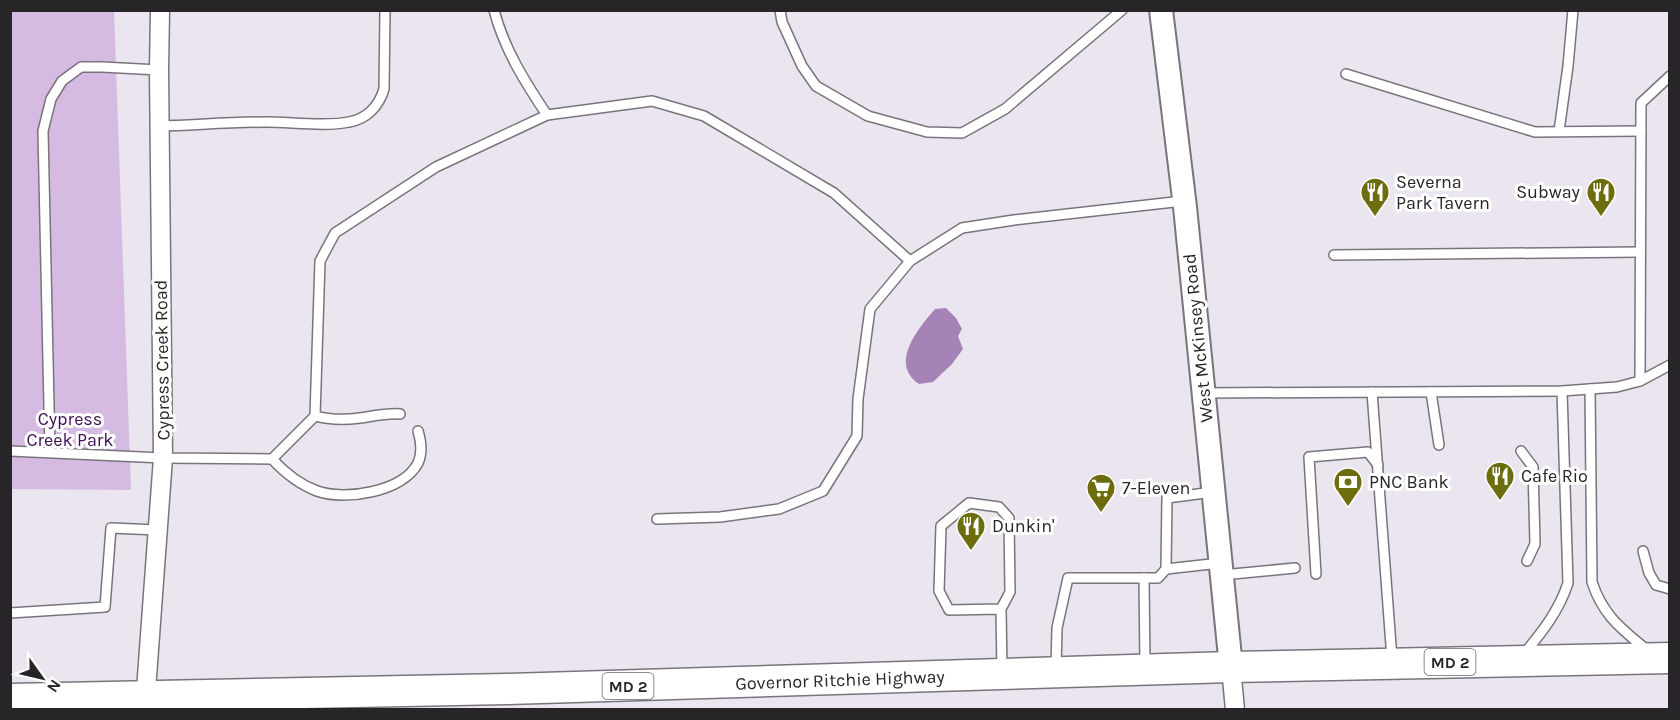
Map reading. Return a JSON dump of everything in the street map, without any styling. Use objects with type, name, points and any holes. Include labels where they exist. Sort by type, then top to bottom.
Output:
[{"type":"highway","name":"Governor Ritchie Highway","points":[[10,699],[145,703],[506,689],[1231,667],[1663,658]]},
{"type":"street","name":"Cypress Creek Road","points":[[145,703],[163,458],[160,10]]},
{"type":"street","name":"West McKinsey Road","points":[[1161,10],[1184,201],[1231,667]]},
{"type":"street","points":[[1231,667],[1235,710]]},
{"type":"lane","points":[[159,126],[350,122],[363,117],[381,100],[384,89],[384,10]]},
{"type":"lane","points":[[494,10],[498,27],[520,73],[547,115]]},
{"type":"lane","points":[[780,10],[782,22],[802,66],[816,86],[868,116],[927,132],[962,134],[1005,109],[1122,10]]},
{"type":"lane","points":[[1559,131],[1573,10]]},
{"type":"lane","points":[[50,452],[42,131],[51,99],[62,81],[81,67],[159,70]]},
{"type":"lane","points":[[1346,74],[1535,132],[1641,131]]},
{"type":"lane","points":[[1640,381],[1641,103],[1670,76]]},
{"type":"lane","points":[[10,451],[163,458],[272,459],[315,416],[320,261],[335,234],[436,167],[547,115],[652,101],[704,116],[834,193],[910,261]]},
{"type":"lane","points":[[657,519],[720,517],[779,508],[823,491],[856,436],[858,399],[870,309],[910,261],[962,228],[1184,201]]},
{"type":"lane","points":[[1334,255],[1640,252]]},
{"type":"lane","points":[[1203,393],[1562,391],[1617,387],[1640,381],[1670,365]]},
{"type":"lane","points":[[1590,389],[1592,582],[1599,603],[1622,630],[1663,658]]},
{"type":"lane","points":[[1519,661],[1545,629],[1561,603],[1568,583],[1562,391]]},
{"type":"lane","points":[[1372,392],[1392,664]]},
{"type":"lane","points":[[1431,392],[1439,445]]},
{"type":"lane","points":[[315,416],[329,419],[399,414]]},
{"type":"lane","points":[[272,459],[299,483],[318,492],[350,495],[368,492],[400,481],[408,475],[418,462],[422,446],[418,431]]},
{"type":"lane","points":[[1521,451],[1533,467],[1535,544],[1527,561]]},
{"type":"lane","points":[[1316,574],[1309,457],[1368,452],[1378,465]]},
{"type":"lane","points":[[1056,673],[1057,628],[1068,578],[1158,578],[1166,569],[1167,498],[1213,492]]},
{"type":"lane","points":[[1001,609],[950,610],[939,591],[941,526],[969,503],[999,507],[1009,518],[1010,592],[1001,609],[1002,674]]},
{"type":"lane","points":[[10,613],[105,607],[111,528],[158,530]]},
{"type":"lane","points":[[1643,551],[1648,573],[1656,585],[1670,589]]},
{"type":"lane","points":[[1166,569],[1295,568]]},
{"type":"lane","points":[[1144,578],[1145,670]]},
{"type":"green space","name":"Cypress Creek Park","points":[[10,11],[114,11],[131,490],[11,489]]},
{"type":"shaded area","points":[[946,308],[956,318],[962,329],[958,336],[963,349],[952,364],[933,382],[919,384],[910,376],[906,366],[909,346],[935,309]]},
{"type":"place","name":"Severna Park Tavern","points":[[1375,218]]},
{"type":"place","name":"Subway","points":[[1601,218]]},
{"type":"place","name":"Cafe Rio","points":[[1500,502]]},
{"type":"place","name":"PNC Bank","points":[[1348,508]]},
{"type":"place","name":"7-Eleven","points":[[1101,514]]},
{"type":"place","name":"Dunkin'","points":[[971,552]]}]
